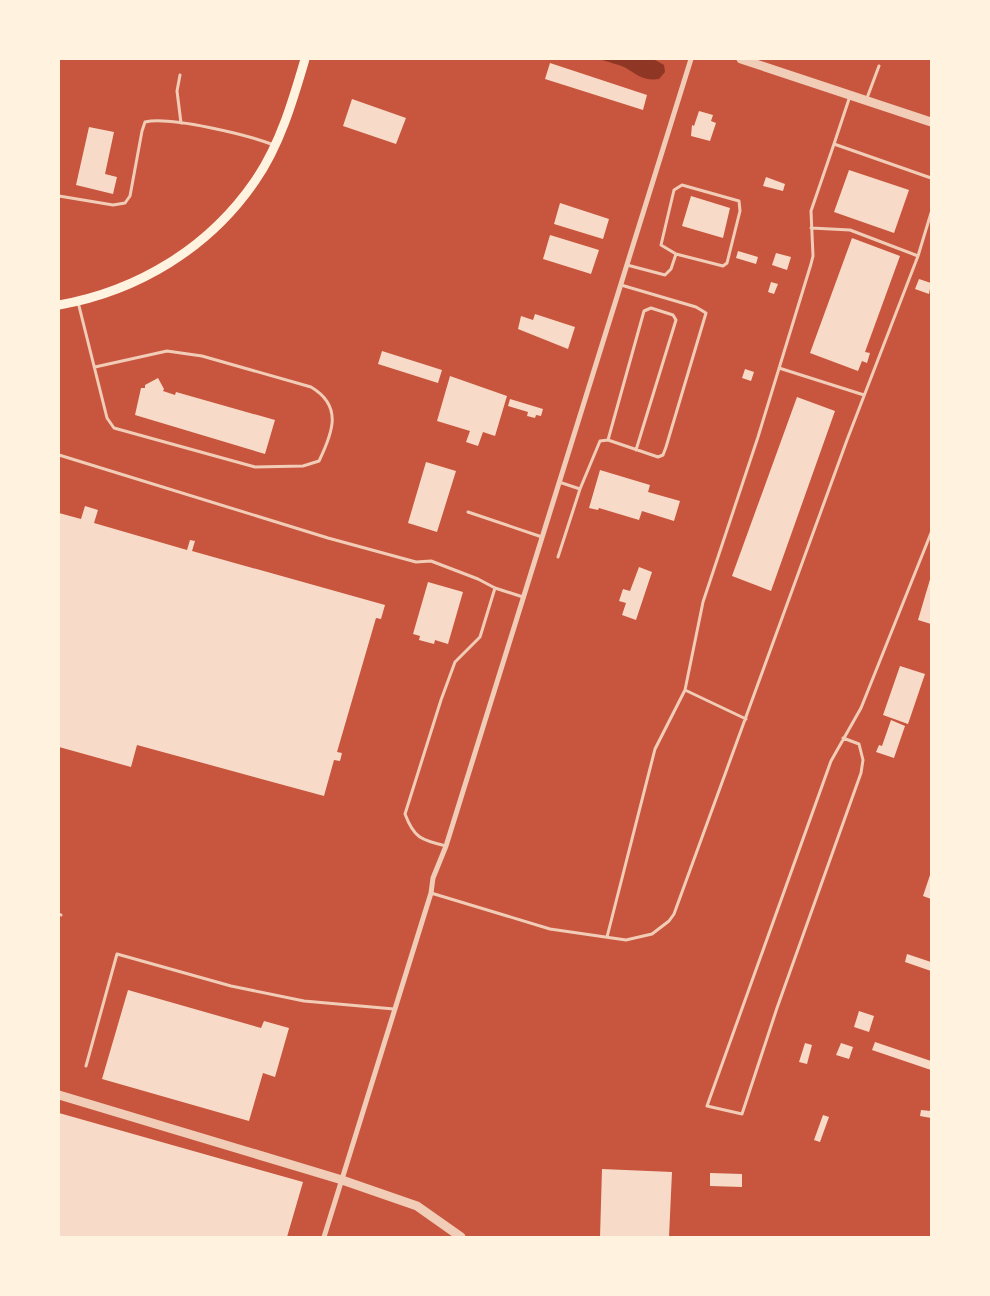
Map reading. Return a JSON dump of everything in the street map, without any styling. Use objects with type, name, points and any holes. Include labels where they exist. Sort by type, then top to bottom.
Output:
[{"type":"main road","points":[[59,305],[114,292],[155,273],[190,250],[226,218],[256,180],[274,145],[295,96],[306,59]]},
{"type":"street","points":[[324,1237],[431,894],[433,878],[446,846],[691,59]]},
{"type":"street","points":[[742,59],[759,62],[850,95],[930,120]]},
{"type":"street","points":[[59,1095],[342,1180],[417,1206],[461,1237]]},
{"type":"lane","points":[[867,100],[879,66]]},
{"type":"lane","points":[[180,75],[176,91],[181,123]]},
{"type":"lane","points":[[607,937],[655,749],[685,690],[703,602],[779,368],[813,256],[811,210],[850,95]]},
{"type":"lane","points":[[59,196],[113,205],[125,202],[130,196],[145,122],[165,120],[262,140],[274,145]]},
{"type":"lane","points":[[834,144],[931,178]]},
{"type":"lane","points":[[682,185],[739,201],[740,211],[727,263],[722,266],[676,254],[660,245],[674,190],[677,186],[682,185]]},
{"type":"lane","points":[[431,894],[550,928],[626,940],[652,934],[669,921],[674,914],[864,395],[918,256],[931,213]]},
{"type":"lane","points":[[811,228],[850,230],[918,256]]},
{"type":"lane","points":[[626,265],[665,275],[671,270],[676,254]]},
{"type":"lane","points":[[558,557],[580,489],[600,440],[608,440],[658,457],[663,455],[706,318],[706,313],[696,307],[620,285]]},
{"type":"lane","points":[[78,302],[107,418],[114,428],[255,467],[303,466],[319,461],[328,441],[333,414],[324,394],[311,387],[202,356],[167,351],[95,367]]},
{"type":"lane","points":[[608,440],[644,311],[651,308],[673,315],[676,320],[636,450]]},
{"type":"lane","points":[[779,368],[864,395]]},
{"type":"lane","points":[[59,455],[328,538],[416,562],[432,561],[478,579],[495,588],[523,597]]},
{"type":"lane","points":[[559,482],[580,489]]},
{"type":"lane","points":[[468,512],[542,537]]},
{"type":"lane","points":[[843,738],[859,744],[863,760],[861,773],[776,1008],[742,1114],[707,1106],[831,761],[843,738],[861,708],[931,533]]},
{"type":"lane","points":[[446,846],[422,840],[411,830],[405,814],[441,700],[456,662],[480,637],[495,588]]},
{"type":"lane","points":[[685,690],[746,719]]},
{"type":"lane","points":[[86,1066],[117,954],[231,986],[295,999],[395,1010]]},
{"type":"shaded area","points":[[599,59],[655,60],[664,65],[665,72],[659,79],[649,79]]},
{"type":"building","points":[[550,63],[647,95],[643,110],[545,79]]},
{"type":"building","points":[[352,99],[406,118],[396,144],[343,126]]},
{"type":"building","points":[[699,111],[713,115],[711,121],[716,123],[710,141],[691,136],[692,125],[694,126]]},
{"type":"building","points":[[89,127],[114,132],[105,174],[117,177],[113,194],[76,185]]},
{"type":"building","points":[[849,170],[909,190],[894,233],[834,212]]},
{"type":"building","points":[[766,177],[785,184],[783,191],[763,186]]},
{"type":"building","points":[[691,196],[730,208],[723,238],[682,226]]},
{"type":"building","points":[[560,203],[609,219],[603,239],[554,224]]},
{"type":"building","points":[[550,235],[599,250],[591,274],[543,259]]},
{"type":"building","points":[[852,238],[900,256],[865,352],[870,353],[867,363],[862,361],[858,371],[810,353]]},
{"type":"building","points":[[738,251],[758,257],[756,264],[736,258]]},
{"type":"building","points":[[776,253],[791,257],[787,270],[772,265]]},
{"type":"building","points":[[919,279],[931,283],[929,294],[915,289]]},
{"type":"building","points":[[771,282],[778,284],[774,294],[768,292]]},
{"type":"building","points":[[535,314],[575,327],[568,349],[518,329],[521,316],[533,320]]},
{"type":"building","points":[[382,351],[442,370],[438,383],[378,364]]},
{"type":"building","points":[[745,369],[754,372],[751,381],[742,378]]},
{"type":"building","points":[[450,376],[507,396],[495,436],[483,432],[478,446],[466,442],[470,431],[437,421]]},
{"type":"building","points":[[158,378],[164,389],[163,391],[175,395],[176,392],[275,420],[265,454],[135,415],[141,388],[145,388],[145,385]]},
{"type":"building","points":[[797,397],[835,411],[771,591],[732,576]]},
{"type":"building","points":[[510,399],[543,409],[541,416],[536,415],[535,418],[527,416],[528,412],[508,406]]},
{"type":"building","points":[[426,462],[456,471],[437,532],[408,523]]},
{"type":"building","points":[[600,470],[650,485],[648,492],[680,501],[674,521],[642,511],[639,520],[599,508],[598,510],[589,508]]},
{"type":"building","points":[[85,506],[98,510],[94,523],[187,550],[190,540],[195,541],[192,551],[385,605],[381,619],[376,618],[337,752],[342,753],[340,761],[334,760],[324,796],[137,745],[131,767],[59,747],[59,513],[81,519]]},
{"type":"building","points":[[639,567],[652,572],[636,620],[622,615],[626,603],[619,601],[623,589],[630,591]]},
{"type":"building","points":[[931,576],[931,624],[918,620]]},
{"type":"building","points":[[428,582],[463,592],[448,644],[435,640],[434,644],[419,640],[420,636],[413,634]]},
{"type":"building","points":[[900,666],[925,674],[908,724],[883,715]]},
{"type":"building","points":[[891,720],[905,726],[894,758],[876,752],[879,745],[882,746]]},
{"type":"building","points":[[931,872],[931,899],[923,896]]},
{"type":"building","points":[[907,954],[931,962],[931,971],[905,962]]},
{"type":"building","points":[[128,990],[261,1028],[264,1021],[289,1028],[275,1077],[263,1073],[249,1121],[102,1079]]},
{"type":"building","points":[[859,1011],[874,1016],[869,1032],[854,1027]]},
{"type":"building","points":[[875,1042],[931,1061],[931,1070],[872,1050]]},
{"type":"building","points":[[805,1043],[812,1045],[807,1064],[799,1062]]},
{"type":"building","points":[[841,1043],[853,1047],[849,1059],[836,1055]]},
{"type":"building","points":[[921,1110],[931,1111],[931,1118],[920,1116]]},
{"type":"building","points":[[59,1113],[303,1182],[287,1237],[59,1237]]},
{"type":"building","points":[[823,1115],[829,1117],[820,1142],[814,1140]]},
{"type":"building","points":[[602,1169],[672,1172],[669,1237],[600,1237]]},
{"type":"building","points":[[710,1173],[742,1174],[742,1187],[710,1186]]}]
